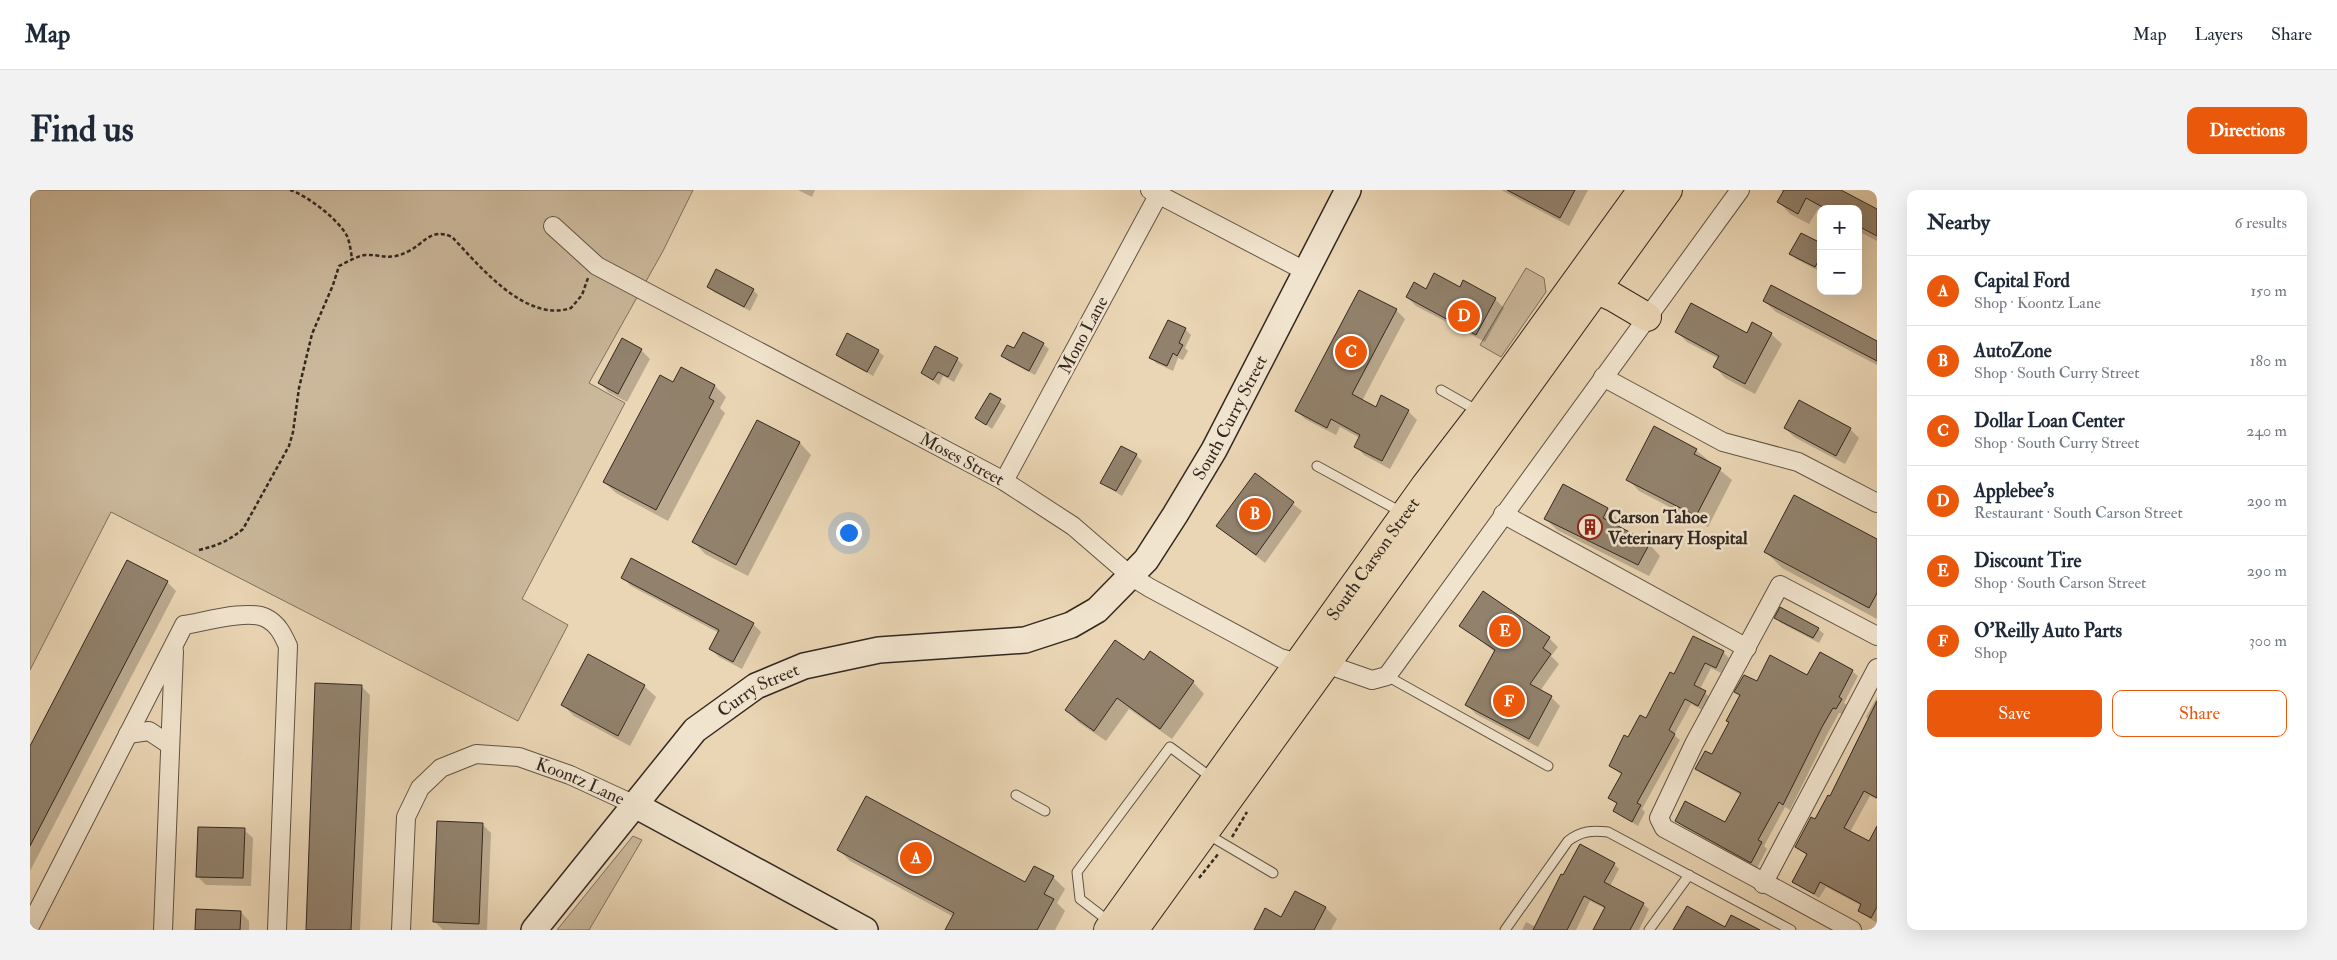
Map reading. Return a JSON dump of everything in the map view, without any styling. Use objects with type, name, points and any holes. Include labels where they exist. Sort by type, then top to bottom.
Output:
[{"type":"main road","name":"South Carson Street","points":[[1118,928],[1205,833],[1326,664],[1587,285],[1642,190]]},
{"type":"main road","name":"South Carson Street","points":[[1118,928],[1214,780],[1481,413],[1668,190]]},
{"type":"main road","points":[[1587,285],[1647,317]]},
{"type":"street","name":"South Curry Street","points":[[1079,620],[1097,610],[1132,577],[1146,560],[1175,515],[1214,450],[1348,190]]},
{"type":"street","points":[[1380,678],[1503,514],[1740,190]]},
{"type":"street","points":[[1157,192],[1305,271]]},
{"type":"street","name":"Mono Lane","points":[[1004,481],[1157,192]]},
{"type":"street","name":"Moses Street","points":[[553,226],[597,266],[1004,481],[1073,526],[1132,577],[1274,655],[1298,663],[1326,664],[1380,678]]},
{"type":"street","points":[[1603,377],[1723,442],[1798,462],[1877,503]]},
{"type":"street","points":[[1503,514],[1747,648]]},
{"type":"street","points":[[1852,930],[1763,884],[1664,828],[1659,818],[1694,744],[1780,585],[1877,636]]},
{"type":"street","points":[[30,926],[184,625],[250,615],[266,618],[280,630],[288,646],[278,930]]},
{"type":"street","name":"Curry Street","points":[[534,930],[695,730],[756,686],[804,666],[879,650],[1025,640],[1071,625],[1079,620]]},
{"type":"street","points":[[163,930],[174,644]]},
{"type":"street","points":[[1763,884],[1877,668]]},
{"type":"street","points":[[128,734],[149,731],[170,744]]},
{"type":"street","name":"Koontz Lane","points":[[401,930],[406,817],[420,788],[441,768],[476,754],[519,757],[570,775],[634,805],[865,930]]},
{"type":"lane","points":[[1441,390],[1481,413]]},
{"type":"lane","points":[[1317,466],[1406,514]]},
{"type":"lane","points":[[1380,678],[1548,766]]},
{"type":"lane","points":[[1118,928],[1080,900],[1077,872],[1170,747],[1214,780]]},
{"type":"lane","points":[[1016,795],[1045,811]]},
{"type":"lane","points":[[1506,930],[1568,841],[1578,834],[1593,830],[1608,832],[1689,874],[1787,929]]},
{"type":"lane","points":[[1205,833],[1273,873]]},
{"type":"lane","points":[[1649,930],[1689,874]]},
{"type":"path","points":[[290,190],[307,198],[341,225],[348,238],[352,259]]},
{"type":"path","points":[[199,550],[216,546],[232,539],[243,530],[289,446],[293,432],[299,388],[312,334],[339,266],[365,255],[381,258],[395,256],[406,252],[433,234],[444,233],[452,237],[495,282],[533,306],[549,312],[571,308],[582,295],[591,271],[597,266]]},
{"type":"shaded area","points":[[30,190],[693,190],[663,251],[589,383],[625,403],[522,599],[568,625],[518,721],[111,512],[30,670]]},
{"type":"shaded area","points":[[1526,268],[1544,278],[1546,292],[1501,357],[1480,345]]},
{"type":"shaded area","points":[[633,836],[642,840],[589,930],[557,930]]},
{"type":"building","points":[[1507,190],[1575,190],[1560,218]]},
{"type":"building","points":[[1784,190],[1841,190],[1877,209],[1877,236],[1862,228],[1862,205],[1819,205],[1806,198],[1798,214],[1777,202]]},
{"type":"building","points":[[1801,233],[1817,241],[1817,263],[1815,267],[1789,254]]},
{"type":"building","points":[[716,269],[754,289],[744,307],[707,287]]},
{"type":"building","points":[[1434,273],[1460,287],[1463,280],[1496,298],[1476,335],[1406,297],[1414,282],[1426,289]]},
{"type":"building","points":[[1771,285],[1877,341],[1877,361],[1763,301]]},
{"type":"building","points":[[1359,290],[1397,309],[1352,394],[1376,407],[1381,395],[1409,410],[1382,461],[1354,447],[1360,435],[1331,419],[1327,428],[1295,411]]},
{"type":"building","points":[[1691,303],[1747,333],[1752,322],[1772,333],[1745,384],[1713,367],[1719,356],[1675,332]]},
{"type":"building","points":[[1168,320],[1186,328],[1179,343],[1183,345],[1177,356],[1173,353],[1167,366],[1149,358]]},
{"type":"building","points":[[1023,332],[1044,343],[1029,371],[1001,356],[1007,345],[1014,348]]},
{"type":"building","points":[[847,333],[879,350],[867,372],[836,355]]},
{"type":"building","points":[[622,338],[642,349],[618,394],[598,383]]},
{"type":"building","points":[[935,346],[958,358],[948,377],[938,372],[933,380],[921,373]]},
{"type":"building","points":[[681,367],[715,385],[709,398],[714,401],[656,510],[603,482],[660,375],[673,382]]},
{"type":"building","points":[[990,393],[1001,399],[986,425],[975,418]]},
{"type":"building","points":[[1799,400],[1851,428],[1836,456],[1784,428]]},
{"type":"building","points":[[757,420],[800,442],[736,565],[692,542]]},
{"type":"building","points":[[1654,426],[1697,449],[1694,454],[1721,468],[1696,516],[1626,480]]},
{"type":"building","points":[[1121,446],[1137,454],[1116,491],[1100,483]]},
{"type":"building","points":[[1255,473],[1294,502],[1256,555],[1216,526]]},
{"type":"building","name":"Carson Tahoe Veterinary Hospital","points":[[1563,484],[1608,508],[1603,518],[1650,543],[1638,565],[1544,519]]},
{"type":"building","points":[[1794,495],[1877,539],[1877,593],[1869,608],[1764,552]]},
{"type":"building","points":[[631,558],[754,623],[733,662],[709,649],[719,630],[621,578]]},
{"type":"building","points":[[127,560],[168,581],[30,846],[30,746]]},
{"type":"building","points":[[1483,591],[1550,637],[1543,648],[1551,654],[1530,684],[1552,696],[1529,739],[1465,705],[1495,650],[1459,626]]},
{"type":"building","points":[[1780,607],[1819,628],[1813,638],[1774,618]]},
{"type":"building","points":[[1693,636],[1724,651],[1716,668],[1705,663],[1694,685],[1706,691],[1698,706],[1685,699],[1669,730],[1675,734],[1637,803],[1641,805],[1632,822],[1613,811],[1617,803],[1608,798],[1622,773],[1609,766],[1624,735],[1628,737],[1640,715],[1646,718],[1670,672],[1674,674]]},
{"type":"building","points":[[1115,640],[1144,660],[1150,651],[1194,681],[1160,729],[1117,698],[1094,731],[1065,710]]},
{"type":"building","points":[[1820,652],[1853,670],[1839,697],[1842,699],[1836,709],[1833,708],[1822,727],[1783,805],[1779,802],[1758,840],[1762,842],[1751,863],[1675,821],[1685,801],[1725,822],[1741,793],[1695,769],[1705,751],[1712,754],[1729,722],[1726,721],[1740,695],[1734,692],[1744,675],[1757,681],[1770,655],[1807,675]]},
{"type":"building","points":[[588,654],[645,685],[618,736],[561,705]]},
{"type":"building","points":[[315,683],[362,685],[351,930],[306,930]]},
{"type":"building","points":[[1877,701],[1877,798],[1864,791],[1844,828],[1869,841],[1877,826],[1877,907],[1871,918],[1858,911],[1861,904],[1820,882],[1814,894],[1792,882],[1807,854],[1795,847],[1811,817],[1815,819],[1828,795],[1830,796]]},
{"type":"building","points":[[866,796],[1025,882],[1034,866],[1054,876],[1044,894],[1054,899],[1037,930],[945,930],[954,913],[837,850]]},
{"type":"building","points":[[437,821],[483,823],[479,924],[433,922]]},
{"type":"building","points":[[198,827],[245,828],[243,878],[196,877]]},
{"type":"building","points":[[1580,844],[1615,863],[1604,882],[1644,903],[1630,930],[1593,930],[1605,907],[1584,896],[1567,930],[1533,930],[1561,874],[1563,875]]},
{"type":"building","points":[[1295,891],[1326,907],[1314,930],[1254,930],[1265,908],[1281,917]]},
{"type":"building","points":[[1687,906],[1725,927],[1731,915],[1760,930],[1673,930]]},
{"type":"building","points":[[196,909],[241,911],[240,930],[195,930]]},
{"type":"place","name":"Applebee's","points":[[1464,316]]},
{"type":"place","name":"Dollar Loan Center","points":[[1351,352]]},
{"type":"place","name":"AutoZone","points":[[1255,514]]},
{"type":"place","name":"Carson Tahoe Veterinary Hospital","points":[[1590,527]]},
{"type":"place","name":"Discount Tire","points":[[1505,631]]},
{"type":"place","name":"O'Reilly Auto Parts","points":[[1509,701]]},
{"type":"place","name":"Capital Ford","points":[[916,858]]}]
